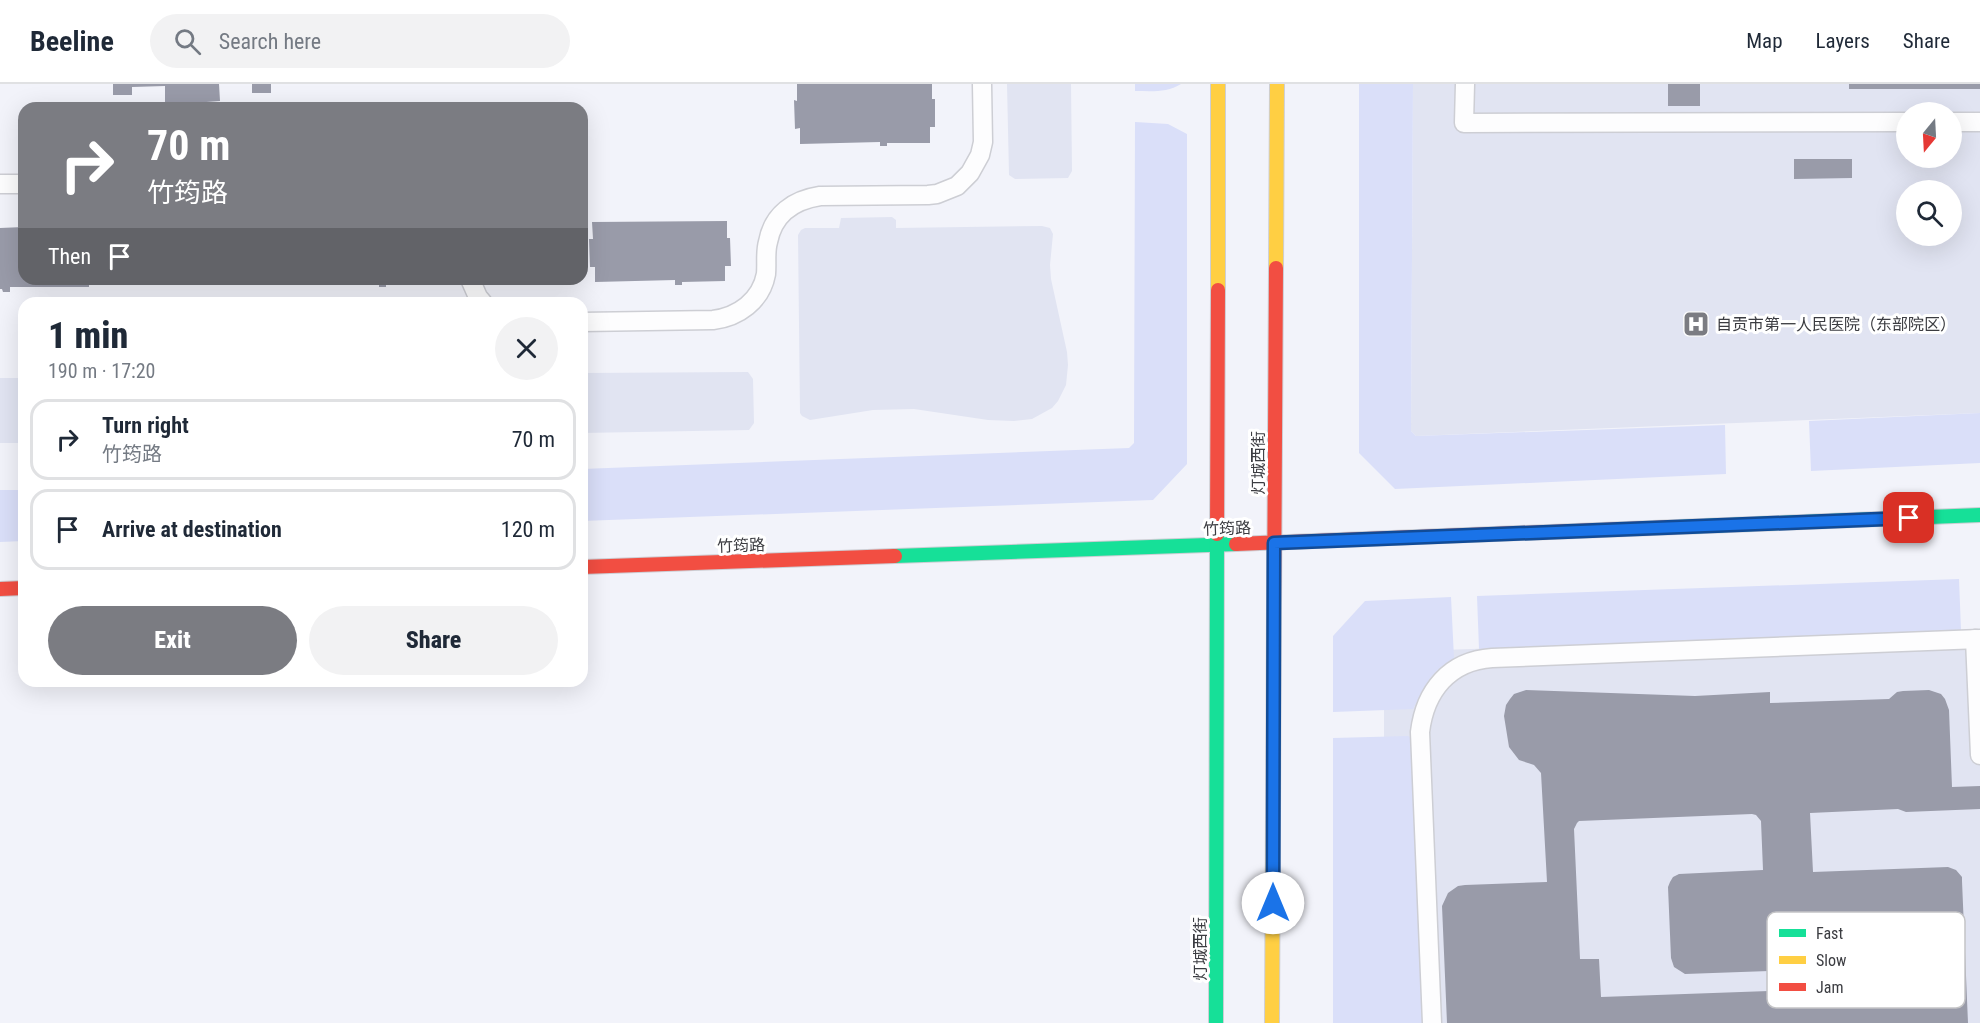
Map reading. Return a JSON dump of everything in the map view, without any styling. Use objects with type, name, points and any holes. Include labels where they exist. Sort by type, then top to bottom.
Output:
[{"type":"street","name":"灯城西街","points":[[1216,1023],[1218,84]]},
{"type":"street","name":"灯城西街","points":[[1272,1023],[1277,84]]},
{"type":"street","name":"竹筠路","points":[[588,567],[1980,515]]},
{"type":"street","points":[[0,589],[18,588]]},
{"type":"lane","points":[[1465,84],[1464,123],[1896,122]]},
{"type":"lane","points":[[588,322],[713,320],[734,315],[751,303],[763,284],[768,241],[772,229],[778,218],[795,203],[820,196],[938,194],[957,186],[970,173],[980,155],[983,142],[982,85]]},
{"type":"lane","points":[[1962,122],[1980,122]]},
{"type":"lane","points":[[0,184],[18,184]]},
{"type":"lane","points":[[1432,1023],[1420,732],[1424,710],[1433,691],[1449,673],[1471,662],[1492,658],[1978,639],[1980,755]]},
{"type":"shaded area","points":[[1007,84],[1071,84],[1072,171],[1068,178],[1015,179],[1009,175]]},
{"type":"shaded area","points":[[1135,84],[1181,84],[1165,90],[1135,91]]},
{"type":"shaded area","points":[[1359,84],[1413,84],[1411,431],[1416,436],[1725,425],[1726,474],[1395,489],[1359,453]]},
{"type":"shaded area","name":"自贡市第一人民医院（东部院区）","points":[[1413,84],[1980,84],[1980,413],[1416,436],[1411,431]]},
{"type":"shaded area","points":[[1135,122],[1168,124],[1187,134],[1187,464],[1153,500],[588,521],[588,469],[1129,448],[1134,443]]},
{"type":"shaded area","points":[[892,217],[896,220],[896,228],[1042,226],[1050,228],[1053,234],[1051,279],[1068,365],[1066,385],[1052,408],[1032,419],[1014,421],[988,420],[914,409],[873,410],[810,420],[802,416],[800,413],[798,235],[805,228],[839,228],[841,218]]},
{"type":"shaded area","points":[[748,372],[753,379],[754,423],[749,430],[588,433],[588,373]]},
{"type":"shaded area","points":[[0,378],[18,378],[18,443],[0,443]]},
{"type":"shaded area","points":[[1980,413],[1980,463],[1811,471],[1809,421]]},
{"type":"shaded area","points":[[0,490],[18,490],[18,541],[0,542]]},
{"type":"shaded area","points":[[1959,579],[1961,630],[1479,649],[1477,596]]},
{"type":"shaded area","points":[[1451,597],[1454,658],[1433,675],[1413,709],[1333,712],[1333,636],[1365,601]]},
{"type":"shaded area","points":[[1980,630],[1980,1023],[1384,1023],[1384,657],[1389,652]]},
{"type":"shaded area","points":[[1408,736],[1412,739],[1423,1023],[1333,1023],[1333,738]]},
{"type":"building","points":[[113,84],[219,84],[220,101],[165,102],[165,86],[132,87],[132,95],[113,95]]},
{"type":"building","points":[[252,84],[271,84],[271,93],[252,93]]},
{"type":"building","points":[[797,84],[932,84],[932,99],[935,99],[935,127],[930,127],[930,143],[887,143],[887,146],[880,146],[880,142],[800,144],[800,128],[795,129],[794,100],[797,101]]},
{"type":"building","points":[[1668,84],[1700,84],[1700,106],[1668,106]]},
{"type":"building","points":[[1849,84],[1980,84],[1980,89],[1849,89]]},
{"type":"building","points":[[1794,159],[1852,159],[1852,178],[1794,179]]},
{"type":"building","points":[[727,221],[731,266],[725,266],[725,281],[682,282],[682,285],[675,285],[675,280],[595,282],[595,267],[590,267],[589,239],[593,239],[592,222]]},
{"type":"building","points":[[18,227],[18,285],[89,285],[89,287],[10,287],[10,292],[3,292],[0,289],[0,228]]},
{"type":"building","points":[[1526,690],[1695,696],[1770,692],[1770,703],[1889,699],[1897,692],[1903,691],[1929,690],[1941,694],[1949,710],[1952,787],[1980,786],[1980,809],[1906,812],[1898,809],[1810,813],[1813,872],[1948,867],[1956,870],[1962,877],[1963,912],[1767,912],[1767,971],[1685,974],[1674,967],[1671,958],[1668,887],[1670,882],[1679,874],[1763,870],[1761,821],[1752,814],[1579,821],[1574,829],[1580,959],[1599,959],[1601,997],[1767,991],[1767,1008],[1965,1008],[1965,950],[1968,1023],[1447,1023],[1442,906],[1448,893],[1458,886],[1465,885],[1547,882],[1541,773],[1534,765],[1519,760],[1509,747],[1504,716],[1506,705],[1514,694]]},
{"type":"traffic: fast","points":[[1678,527],[1980,515]]},
{"type":"traffic: fast","points":[[1216,1023],[1217,534]]},
{"type":"traffic: fast","points":[[895,556],[1236,544]]},
{"type":"traffic: slow","points":[[1218,84],[1218,290]]},
{"type":"traffic: slow","points":[[1276,268],[1277,84]]},
{"type":"traffic: slow","points":[[1272,1023],[1274,605]]},
{"type":"traffic: jam","points":[[1274,605],[1276,268]]},
{"type":"traffic: jam","points":[[1217,534],[1218,290]]},
{"type":"traffic: jam","points":[[1236,544],[1678,527]]},
{"type":"traffic: jam","points":[[588,567],[895,556]]},
{"type":"traffic: jam","points":[[0,589],[18,588]]},
{"type":"place","name":"自贡市第一人民医院（东部院区）","points":[[1696,324]]},
{"type":"route","points":[[1273,903],[1274,543],[1909,518]]}]
